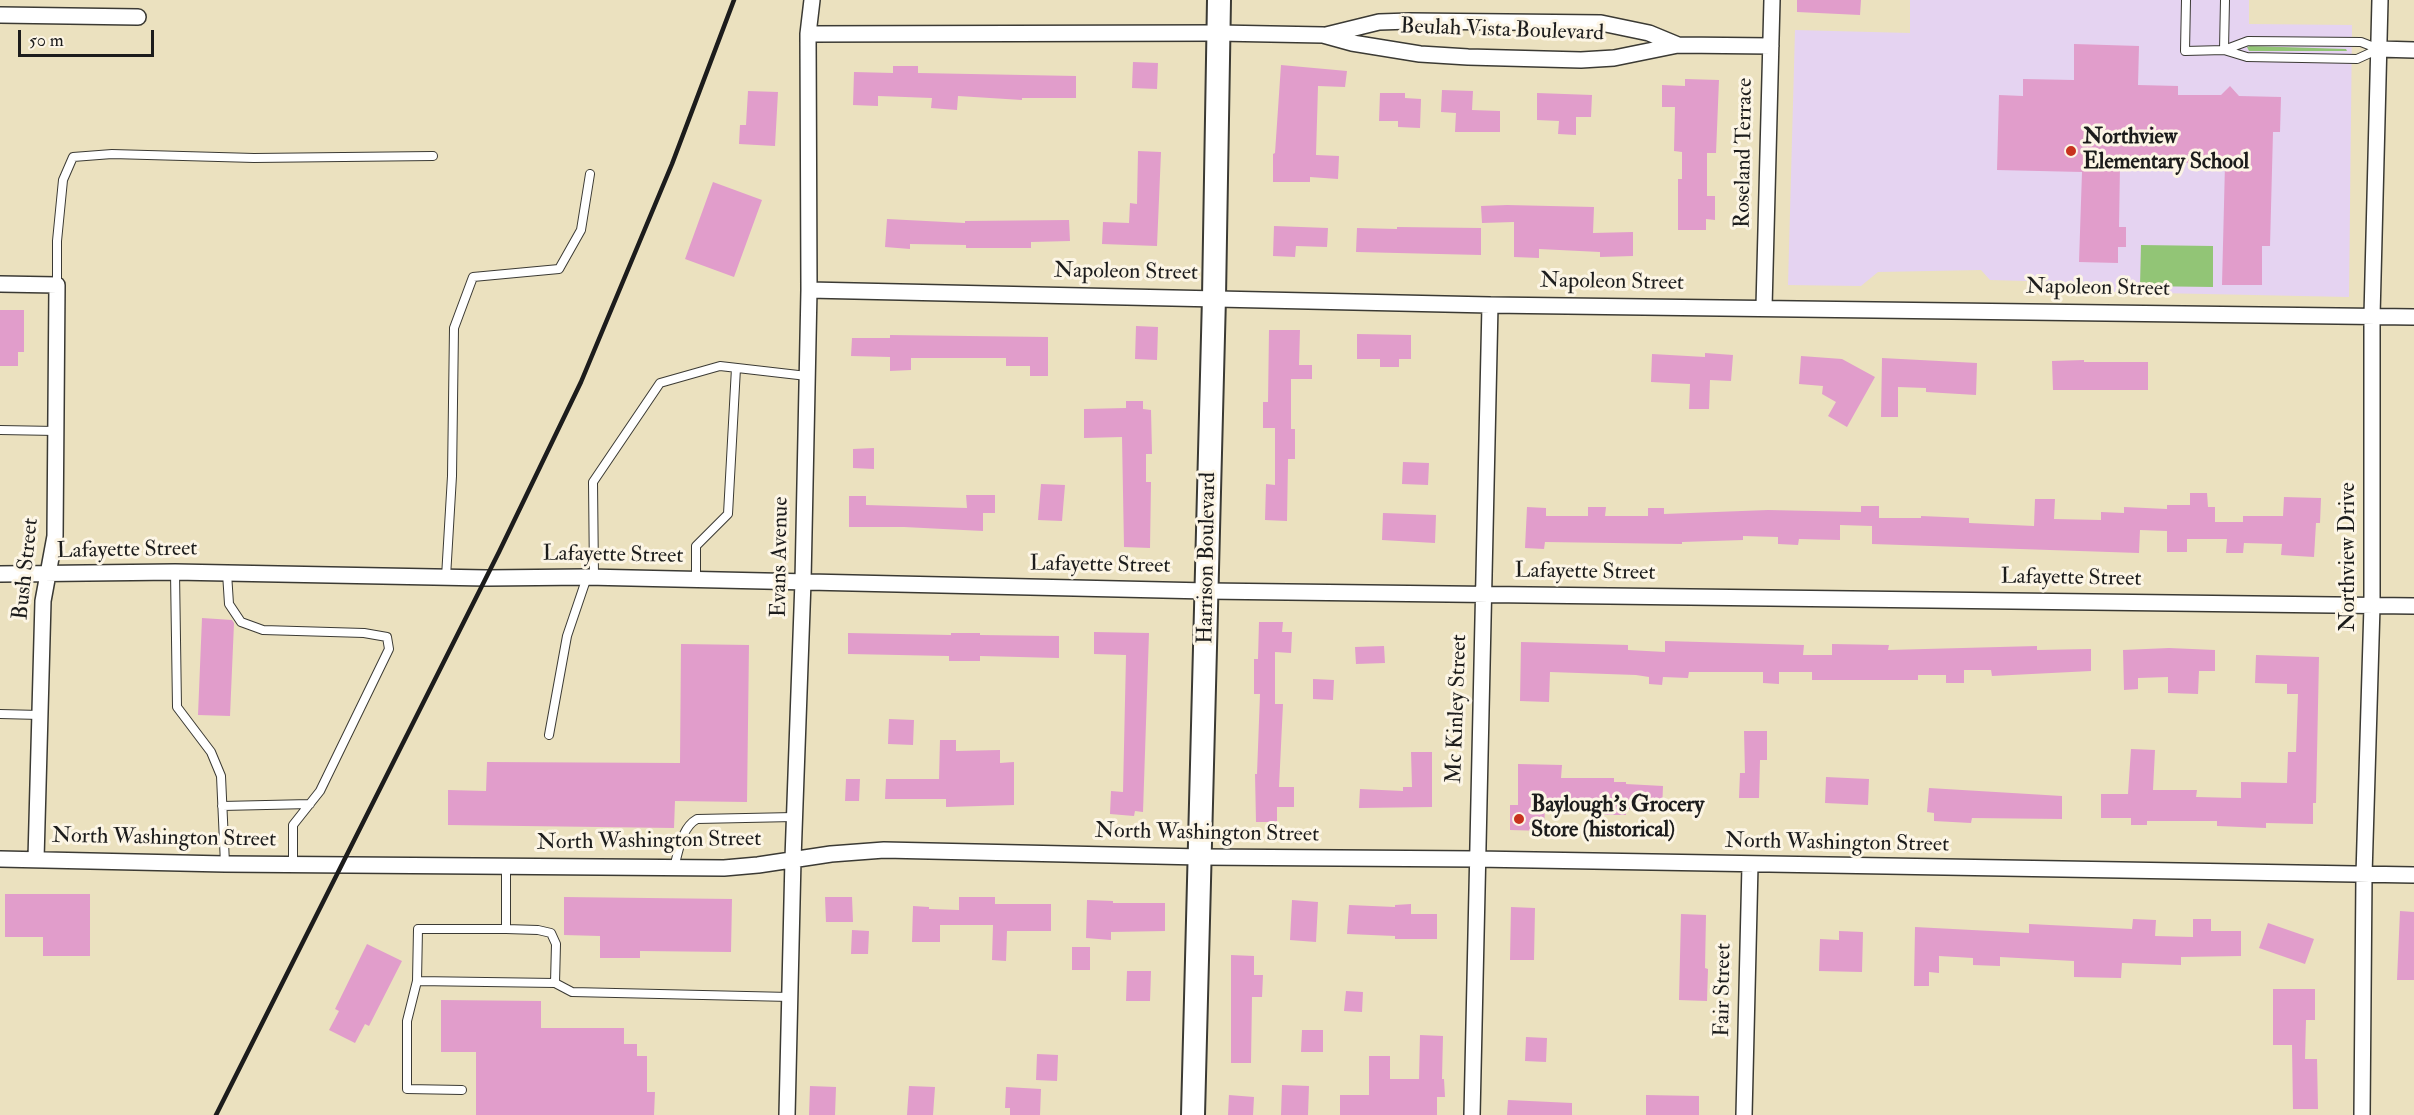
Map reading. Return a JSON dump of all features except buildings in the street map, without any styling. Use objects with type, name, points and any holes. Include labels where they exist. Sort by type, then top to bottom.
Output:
[{"type":"street","name":"Evans Avenue","points":[[787,1115],[792,860],[803,581],[809,290],[808,34],[812,0]]},
{"type":"street","name":"Harrison Boulevard","points":[[1193,1115],[1208,591],[1218,0]]},
{"type":"street","name":"Roseland Terrace","points":[[1764,307],[1772,0]]},
{"type":"street","name":"Northview Drive","points":[[2362,1115],[2364,875],[2372,606],[2372,316],[2380,0]]},
{"type":"street","points":[[0,15],[138,17]]},
{"type":"street","name":"Beulah Vista Boulevard","points":[[1323,35],[1378,22],[1601,23],[1649,33],[1678,45]]},
{"type":"street","name":"Beulah Vista Boulevard","points":[[808,34],[1323,35],[1381,49],[1468,57],[1581,60],[1614,58],[1678,45],[1770,46]]},
{"type":"street","points":[[2379,49],[2414,50]]},
{"type":"street","points":[[0,284],[57,285]]},
{"type":"street","name":"Bush Street","points":[[36,859],[44,601],[55,536],[57,285]]},
{"type":"street","name":"Napoleon Street","points":[[809,290],[1490,304],[2414,317]]},
{"type":"street","name":"Mc Kinley Street","points":[[1472,1115],[1490,304]]},
{"type":"street","name":"Lafayette Street","points":[[0,574],[176,572],[446,578],[591,577],[1208,591],[2414,606]]},
{"type":"street","name":"North Washington Street","points":[[0,859],[293,865],[724,868],[885,850],[1201,857],[1476,859],[1750,866],[2414,875]]},
{"type":"street","name":"Fair Street","points":[[1744,1115],[1750,866]]},
{"type":"lane","points":[[2186,0],[2185,51],[2224,50],[2247,57],[2358,59],[2379,49]]},
{"type":"lane","points":[[2224,50],[2225,0]]},
{"type":"lane","points":[[2224,50],[2248,41],[2361,42],[2379,49]]},
{"type":"lane","points":[[57,285],[57,241],[63,180],[73,157],[112,154],[254,158],[433,156]]},
{"type":"lane","points":[[446,578],[452,476],[454,328],[473,277],[559,269],[570,254],[581,230],[590,174]]},
{"type":"lane","points":[[549,735],[567,636],[591,577],[593,482],[660,383],[720,366],[807,375]]},
{"type":"lane","points":[[696,579],[696,546],[728,514],[736,368]]},
{"type":"lane","points":[[0,430],[56,430]]},
{"type":"lane","points":[[176,572],[177,706],[211,752],[221,776],[225,864]]},
{"type":"lane","points":[[227,573],[229,604],[241,622],[263,630],[364,633],[387,637],[389,649],[320,791],[293,825],[293,865]]},
{"type":"lane","points":[[0,714],[40,715]]},
{"type":"lane","points":[[222,806],[310,804]]},
{"type":"lane","points":[[674,867],[685,831],[689,824],[697,819],[794,817]]},
{"type":"lane","points":[[506,866],[507,929]]},
{"type":"lane","points":[[462,1090],[407,1089],[407,1021],[417,981],[418,928],[538,930],[551,933],[556,944],[555,983]]},
{"type":"lane","points":[[417,981],[555,983],[572,992],[790,998]]},
{"type":"shaded area","name":"Northview Elementary School","points":[[1910,0],[2249,0],[2249,24],[2352,25],[2349,297],[2062,291],[2061,282],[1990,280],[1981,270],[1878,272],[1861,286],[1788,285],[1795,30],[1910,33]]},
{"type":"green space","points":[[2247,47],[2346,49],[2347,51],[2249,51]]},
{"type":"green space","points":[[2141,245],[2213,246],[2213,287],[2140,286]]},
{"type":"railway","points":[[216,1115],[499,552],[581,382],[672,164],[734,0]]},
{"type":"place","name":"Northview Elementary School","points":[[2071,151]]},
{"type":"place","name":"Baylough's Grocery Store (historical)","points":[[1519,819]]}]
